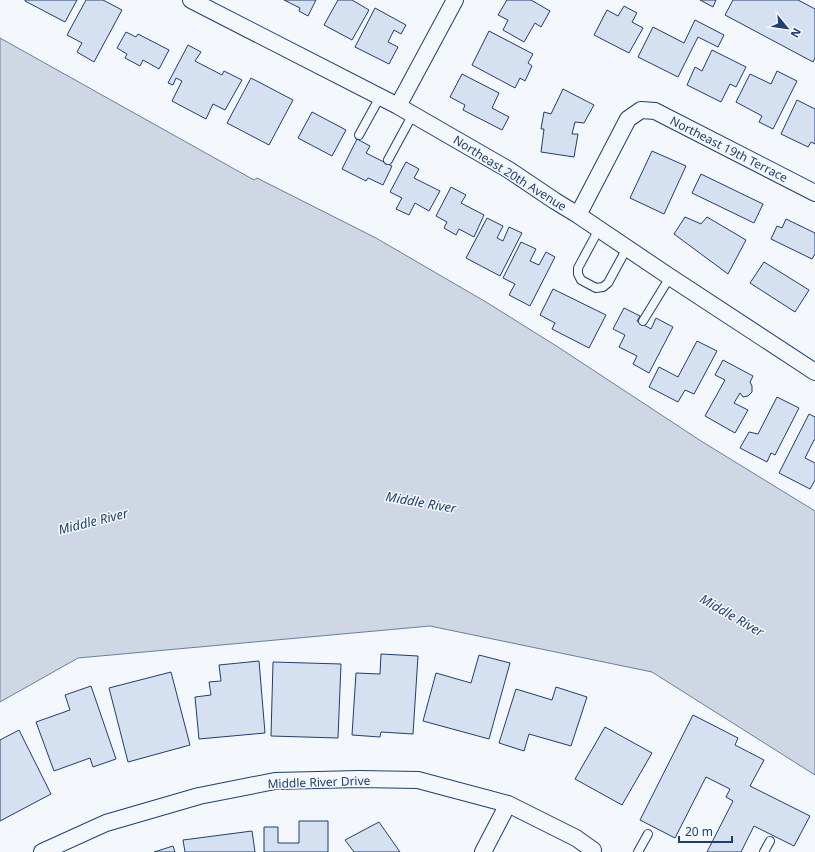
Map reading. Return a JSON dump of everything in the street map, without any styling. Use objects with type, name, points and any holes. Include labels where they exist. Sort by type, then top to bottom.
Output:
[{"type":"street","name":"Northeast 20th Avenue","points":[[191,0],[413,114],[509,170],[815,372]]},
{"type":"street","points":[[398,106],[455,0]]},
{"type":"street","name":"Northeast 19th Terrace","points":[[578,215],[628,119],[641,110],[655,111],[815,193]]},
{"type":"street","name":"Middle River Drive","points":[[42,852],[106,823],[199,796],[275,781],[359,779],[418,780],[508,804],[576,838],[593,850]]},
{"type":"street","points":[[483,852],[508,804]]},
{"type":"lane","points":[[359,135],[380,97]]},
{"type":"lane","points":[[388,160],[413,114]]},
{"type":"lane","points":[[599,229],[578,268],[578,274],[581,280],[596,288],[603,287],[608,283],[627,248]]},
{"type":"lane","points":[[643,321],[670,277]]},
{"type":"lane","points":[[638,852],[648,834]]},
{"type":"lane","points":[[764,852],[770,841]]},
{"type":"water","name":"Middle River","points":[[0,38],[254,180],[257,178],[376,238],[486,302],[558,347],[701,441],[815,511],[815,775],[652,672],[430,626],[78,658],[0,702]]},
{"type":"building","points":[[25,0],[77,0],[65,22]]},
{"type":"building","points":[[86,0],[103,0],[122,10],[94,62],[77,52],[82,43],[67,35]]},
{"type":"building","points":[[284,0],[316,0],[308,16],[299,11],[300,8]]},
{"type":"building","points":[[338,0],[352,0],[369,10],[352,40],[324,25]]},
{"type":"building","points":[[507,0],[531,0],[550,11],[541,27],[535,23],[524,42],[503,30],[508,20],[498,15]]},
{"type":"building","points":[[700,0],[716,0],[713,7]]},
{"type":"building","points":[[733,0],[798,0],[815,9],[815,58],[813,62],[725,15]]},
{"type":"building","points":[[624,6],[637,13],[632,22],[643,28],[629,53],[594,35],[607,10],[618,16]]},
{"type":"building","points":[[375,8],[406,25],[401,34],[394,30],[388,42],[398,47],[389,64],[355,47]]},
{"type":"building","points":[[695,20],[724,35],[718,47],[698,37],[678,77],[638,57],[653,27],[684,43]]},
{"type":"building","points":[[489,31],[533,54],[528,63],[532,66],[525,81],[520,78],[515,88],[472,65]]},
{"type":"building","points":[[126,32],[136,37],[138,34],[169,50],[159,69],[143,60],[140,66],[125,58],[127,54],[117,48]]},
{"type":"building","points":[[188,45],[201,52],[195,61],[222,75],[224,71],[242,80],[225,110],[213,104],[206,119],[172,101],[182,81],[176,78],[173,85],[168,83]]},
{"type":"building","points":[[712,50],[746,67],[736,87],[730,84],[721,102],[687,85],[695,67],[702,71]]},
{"type":"building","points":[[777,71],[797,81],[773,129],[759,122],[762,116],[736,102],[750,74],[771,84]]},
{"type":"building","points":[[462,74],[499,93],[492,108],[509,117],[502,130],[463,110],[465,105],[450,97]]},
{"type":"building","points":[[251,78],[293,100],[269,145],[227,123]]},
{"type":"building","points":[[563,89],[594,105],[584,123],[575,122],[572,134],[578,134],[574,157],[541,152],[544,129],[541,129],[544,112],[551,114]]},
{"type":"building","points":[[797,100],[815,109],[815,144],[811,142],[808,147],[781,134]]},
{"type":"building","points":[[312,112],[346,130],[332,156],[298,138]]},
{"type":"building","points":[[357,139],[370,146],[366,153],[392,166],[383,185],[368,178],[366,181],[342,169]]},
{"type":"building","points":[[652,151],[686,166],[664,214],[630,198]]},
{"type":"building","points":[[406,162],[419,169],[414,178],[440,191],[429,211],[415,203],[409,215],[396,209],[402,198],[390,192]]},
{"type":"building","points":[[701,174],[763,204],[754,223],[692,193]]},
{"type":"building","points":[[451,187],[466,195],[461,203],[484,215],[474,237],[459,229],[456,235],[444,228],[447,222],[436,216]]},
{"type":"building","points":[[685,217],[701,224],[707,217],[746,240],[728,274],[674,234]]},
{"type":"building","points":[[487,218],[503,226],[497,238],[503,241],[509,227],[522,233],[500,276],[466,258]]},
{"type":"building","points":[[786,219],[815,233],[815,254],[812,259],[771,239],[777,226],[782,228]]},
{"type":"building","points":[[521,242],[536,249],[530,261],[539,265],[546,252],[555,257],[530,306],[509,295],[515,284],[503,278]]},
{"type":"building","points":[[764,262],[809,290],[795,312],[750,283]]},
{"type":"building","points":[[553,289],[606,315],[589,348],[552,329],[555,323],[540,315]]},
{"type":"building","points":[[624,308],[640,316],[637,321],[651,329],[656,318],[673,327],[649,373],[633,364],[637,356],[619,347],[625,335],[613,329]]},
{"type":"building","points":[[697,341],[717,351],[694,394],[685,390],[678,402],[649,387],[659,367],[678,377]]},
{"type":"building","points":[[723,360],[753,376],[750,382],[752,392],[748,396],[743,397],[740,393],[734,403],[748,410],[735,433],[705,416],[725,380],[715,375]]},
{"type":"building","points":[[777,397],[799,408],[775,455],[771,453],[767,462],[740,448],[749,432],[758,434]]},
{"type":"building","points":[[809,414],[815,417],[815,440],[805,458],[815,463],[815,480],[810,489],[779,473]]},
{"type":"building","points":[[381,654],[418,656],[413,734],[381,732],[380,737],[352,735],[356,673],[380,674]]},
{"type":"building","points":[[479,655],[510,663],[489,739],[423,721],[436,673],[471,683]]},
{"type":"building","points":[[259,661],[265,733],[199,739],[195,697],[211,695],[209,682],[221,681],[219,665]]},
{"type":"building","points":[[273,662],[341,664],[338,738],[271,736]]},
{"type":"building","points":[[171,672],[190,745],[128,762],[109,688]]},
{"type":"building","points":[[91,686],[116,759],[93,767],[90,758],[54,771],[36,722],[70,710],[65,695]]},
{"type":"building","points":[[556,687],[587,697],[571,746],[529,734],[524,751],[499,743],[516,689],[552,700]]},
{"type":"building","points":[[693,715],[738,738],[735,745],[764,760],[750,786],[810,816],[794,846],[754,826],[741,852],[707,852],[733,801],[726,797],[730,789],[706,777],[675,838],[640,820]]},
{"type":"building","points":[[605,727],[652,753],[622,805],[575,779]]},
{"type":"building","points":[[19,730],[51,794],[0,821],[0,740]]},
{"type":"building","points":[[299,821],[328,821],[328,852],[264,852],[264,827],[278,827],[278,843],[299,843]]},
{"type":"building","points":[[379,822],[400,852],[354,852],[345,840]]},
{"type":"building","points":[[252,831],[255,852],[185,852],[183,840]]},
{"type":"building","points":[[173,846],[175,852],[154,852]]}]
